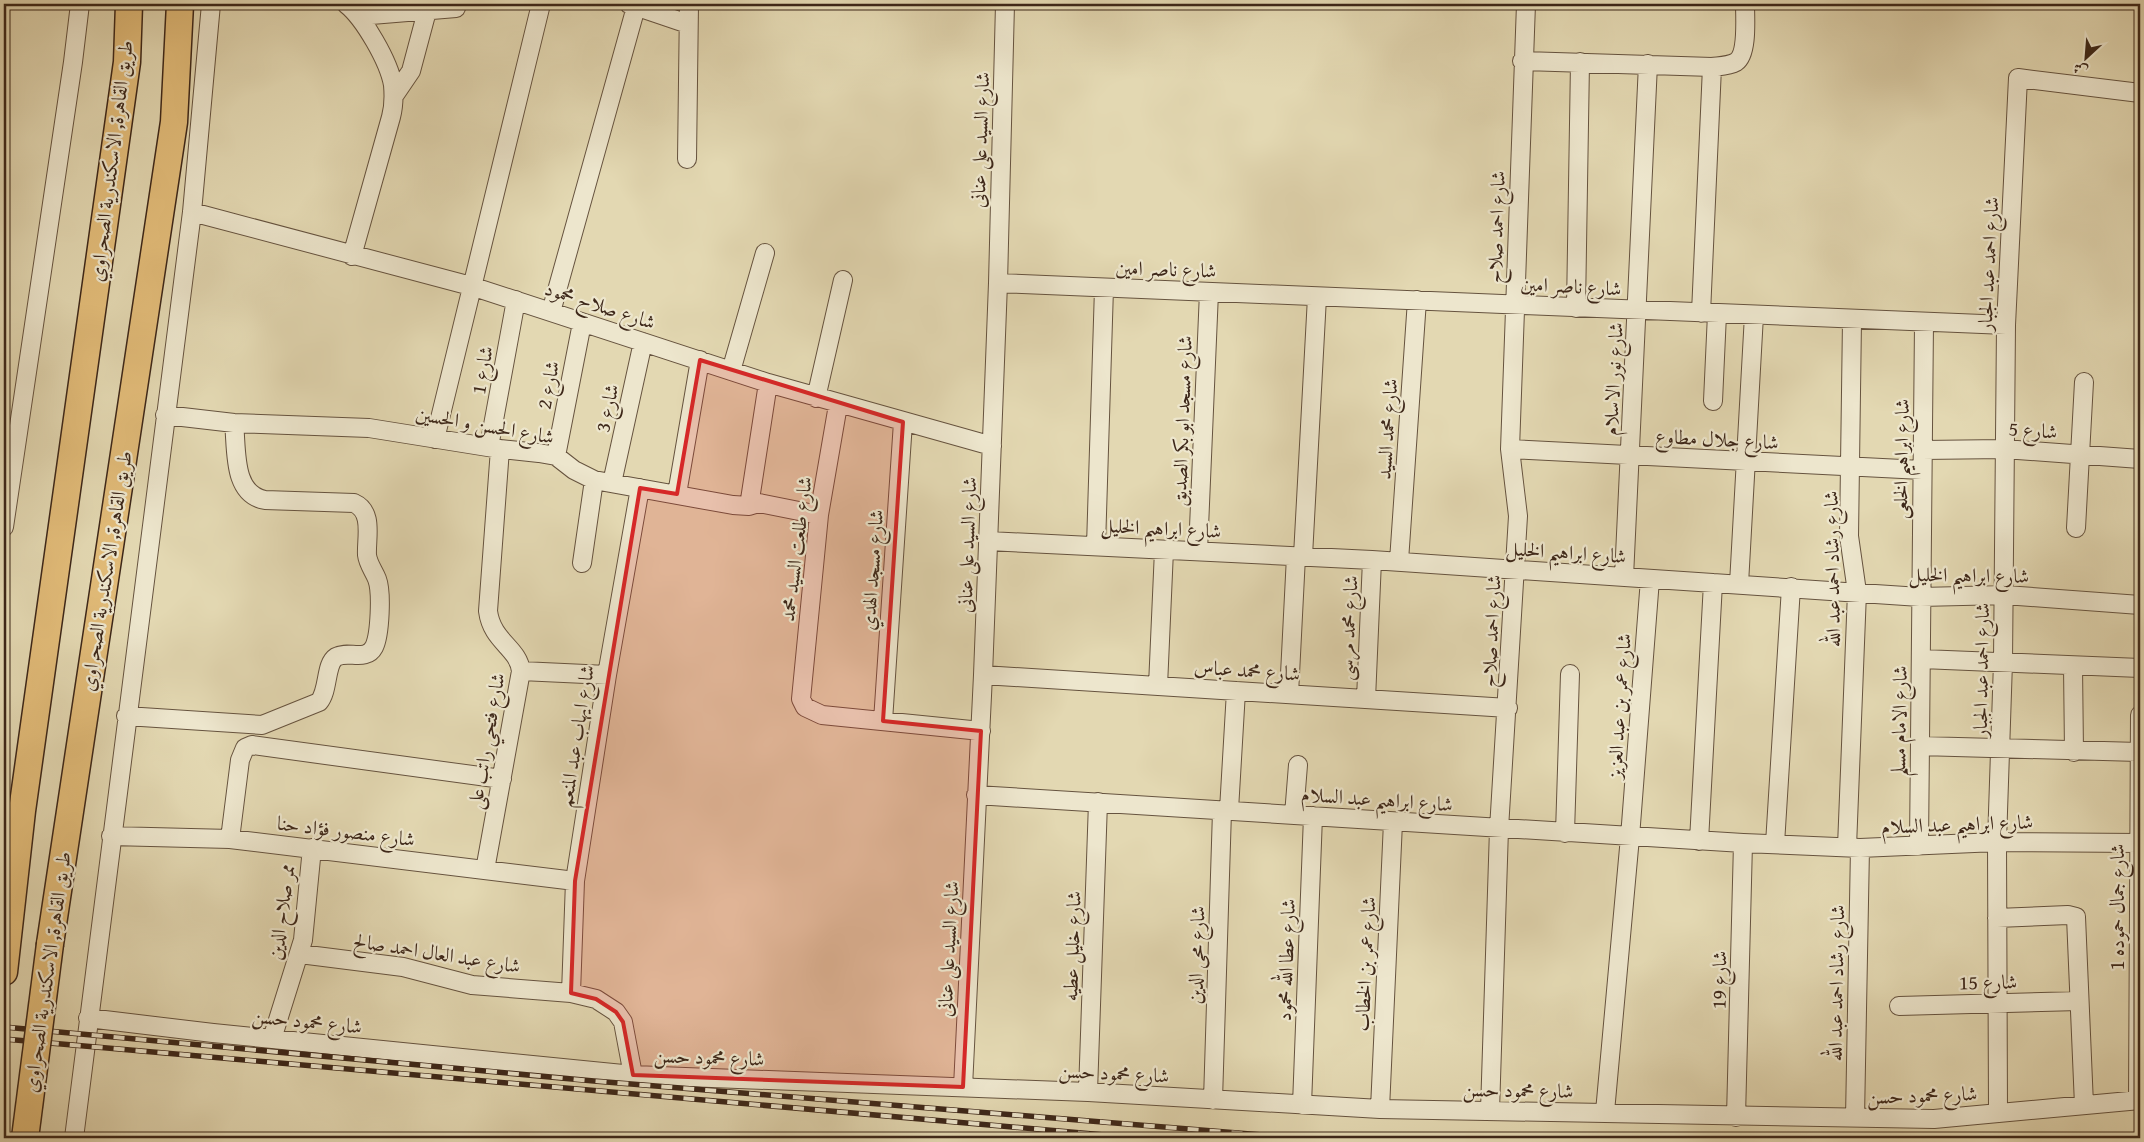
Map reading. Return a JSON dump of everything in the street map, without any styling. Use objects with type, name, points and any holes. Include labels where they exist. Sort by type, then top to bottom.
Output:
[{"type":"highway","name":"طريق القاهرة, الاسكندرية الصحراوي","points":[[4,972],[22,811],[126,62],[129,4]]},
{"type":"highway","name":"طريق القاهرة, الاسكندرية الصحراوي","points":[[25,1138],[50,944],[174,122],[180,4]]},
{"type":"street","points":[[4,527],[72,72],[80,4]]},
{"type":"street","points":[[74,1138],[126,716],[192,212],[211,4]]},
{"type":"street","points":[[346,4],[359,16],[389,72],[394,96],[392,117],[352,256]]},
{"type":"street","points":[[435,439],[541,4]]},
{"type":"street","points":[[687,159],[689,4]]},
{"type":"street","name":"شارع السيد على عنانى","points":[[963,1087],[976,795],[981,731],[998,283],[1005,4]]},
{"type":"street","name":"شارع احمد صلاح","points":[[1490,1111],[1499,828],[1508,708],[1518,516],[1510,449],[1516,305],[1522,61],[1526,4]]},
{"type":"street","points":[[1522,61],[1712,67],[1730,64],[1740,58],[1744,48],[1746,4]]},
{"type":"street","points":[[551,312],[633,5],[688,24]]},
{"type":"street","points":[[359,16],[456,8]]},
{"type":"street","points":[[394,96],[411,71],[427,11]]},
{"type":"street","points":[[1576,308],[1580,62]]},
{"type":"street","name":"شارع نور الاسلام","points":[[1624,577],[1638,311],[1648,64]]},
{"type":"street","points":[[1712,67],[1709,314],[1713,401]]},
{"type":"street","name":"شارع احمد عبد الجبار","points":[[1998,1113],[1996,1003],[1998,842],[2004,662],[2006,325],[2018,78],[2140,93]]},
{"type":"street","name":"شارع صلاح محمود","points":[[192,212],[352,256],[471,286],[816,398],[992,446]]},
{"type":"street","points":[[731,371],[765,253]]},
{"type":"street","points":[[816,398],[843,280]]},
{"type":"street","name":"شارع ناصر امين","points":[[998,283],[2006,325]]},
{"type":"street","name":"شارع ناصر امين","points":[[1096,546],[1104,288]]},
{"type":"street","name":"شارع مسجد ابو بكر الصديق","points":[[1198,552],[1209,292]]},
{"type":"street","points":[[1289,694],[1317,297]]},
{"type":"street","name":"شارع 1","points":[[495,448],[516,300]]},
{"type":"street","name":"شارع محمد السيد","points":[[1399,562],[1417,300]]},
{"type":"street","points":[[1739,584],[1754,316]]},
{"type":"street","name":"شارع رشاد احمد عبد الله","points":[[1852,320],[1850,552],[1857,592],[1854,848],[1855,1118]]},
{"type":"street","name":"شارع 2","points":[[556,456],[582,323]]},
{"type":"street","name":"شارع ابراهيم الخلعى","points":[[1920,597],[1924,323]]},
{"type":"street","name":"شارع 3","points":[[612,483],[643,342]]},
{"type":"street","points":[[677,494],[700,360]]},
{"type":"street","points":[[2076,528],[2084,382]]},
{"type":"street","points":[[749,506],[768,383]]},
{"type":"street","name":"شارع طلعت السيد محمد","points":[[838,404],[819,514],[801,699],[804,707],[812,712],[882,721]]},
{"type":"street","name":"شارع الحسن و الحسين","points":[[165,415],[234,423],[369,428],[556,456],[574,470],[594,480],[733,505],[749,506],[759,503],[819,514]]},
{"type":"street","name":"شارع مسجد الهدي","points":[[882,721],[903,422]]},
{"type":"street","points":[[126,716],[262,725],[319,702],[324,696],[330,664],[333,659],[343,655],[363,655],[368,653],[375,645],[380,594],[378,580],[367,555],[366,519],[363,509],[354,503],[265,500],[252,496],[247,492],[240,479],[234,423]]},
{"type":"street","name":"شارع فتحي راتب على","points":[[485,870],[520,671],[516,656],[495,634],[488,611],[495,448]]},
{"type":"street","name":"شارع جلال مطاوع","points":[[1510,449],[1852,468],[1922,470]]},
{"type":"street","name":"شارع 5","points":[[1922,450],[2004,449],[2140,459]]},
{"type":"street","points":[[582,563],[594,480]]},
{"type":"street","name":"شارع ايهاب عبد المنعم","points":[[571,993],[575,881],[607,674],[640,488]]},
{"type":"street","name":"شارع ابراهيم الخليل","points":[[988,541],[1372,560],[1920,597],[2004,595],[2140,605]]},
{"type":"street","points":[[1158,686],[1164,550]]},
{"type":"street","name":"شارع محمد مرسى","points":[[1366,699],[1372,560]]},
{"type":"street","name":"شارع عمر بن عبد العزيز","points":[[1604,1112],[1630,838],[1650,579]]},
{"type":"street","points":[[1699,841],[1713,583]]},
{"type":"street","points":[[1774,844],[1792,588]]},
{"type":"street","name":"شارع الامام مسلم","points":[[1919,846],[1922,659],[1920,597]]},
{"type":"street","points":[[1922,659],[2140,668]]},
{"type":"street","points":[[2073,666],[2074,752]]},
{"type":"street","points":[[520,671],[607,674]]},
{"type":"street","points":[[1565,833],[1570,674]]},
{"type":"street","name":"شارع محمد عباس","points":[[983,675],[1508,708]]},
{"type":"street","name":"شارع محى الدين","points":[[1213,1100],[1225,811],[1236,691]]},
{"type":"street","name":"شارع جمال حموده 1","points":[[2139,1100],[2140,715]]},
{"type":"street","points":[[882,721],[981,731]]},
{"type":"street","points":[[230,839],[241,754],[252,746],[502,780]]},
{"type":"street","points":[[1920,746],[2074,752],[2139,752]]},
{"type":"street","points":[[1294,815],[1298,765]]},
{"type":"street","name":"شارع ابراهيم عبد السلام","points":[[976,795],[1630,838],[1854,848],[1998,842],[2140,843]]},
{"type":"street","name":"شارع خليل عطيه","points":[[1088,1092],[1098,802]]},
{"type":"street","name":"شارع عطا الله محمود","points":[[1302,1105],[1313,816]]},
{"type":"street","name":"شارع عمر بن الخطاب","points":[[1380,1109],[1393,822]]},
{"type":"street","name":"شارع منصور فؤاد حنا","points":[[111,836],[230,839],[575,881]]},
{"type":"street","name":"شارع 19","points":[[1736,1117],[1743,843]]},
{"type":"street","name":"ممر صلاح الدين","points":[[272,1039],[300,954],[312,848]]},
{"type":"street","points":[[1997,918],[2068,915],[2076,918],[2084,1105]]},
{"type":"street","name":"شارع عبد العال احمد صالح","points":[[300,954],[403,967],[472,985],[571,993],[596,998],[623,1022],[633,1075]]},
{"type":"street","name":"شارع 15","points":[[1899,1006],[2079,1001]]},
{"type":"street","name":"شارع محمود حسن","points":[[88,1018],[272,1039],[633,1075],[1088,1092],[1380,1109],[1604,1112],[1736,1117],[1934,1119],[2139,1100]]},
{"type":"highlighted area","points":[[700,360],[903,422],[883,721],[981,731],[963,1087],[633,1075],[623,1022],[616,1012],[596,999],[571,993],[575,881],[640,488],[677,494]]},
{"type":"railway","points":[[4,1027],[594,1081],[1300,1138]]},
{"type":"railway","points":[[4,1039],[1139,1138]]}]
